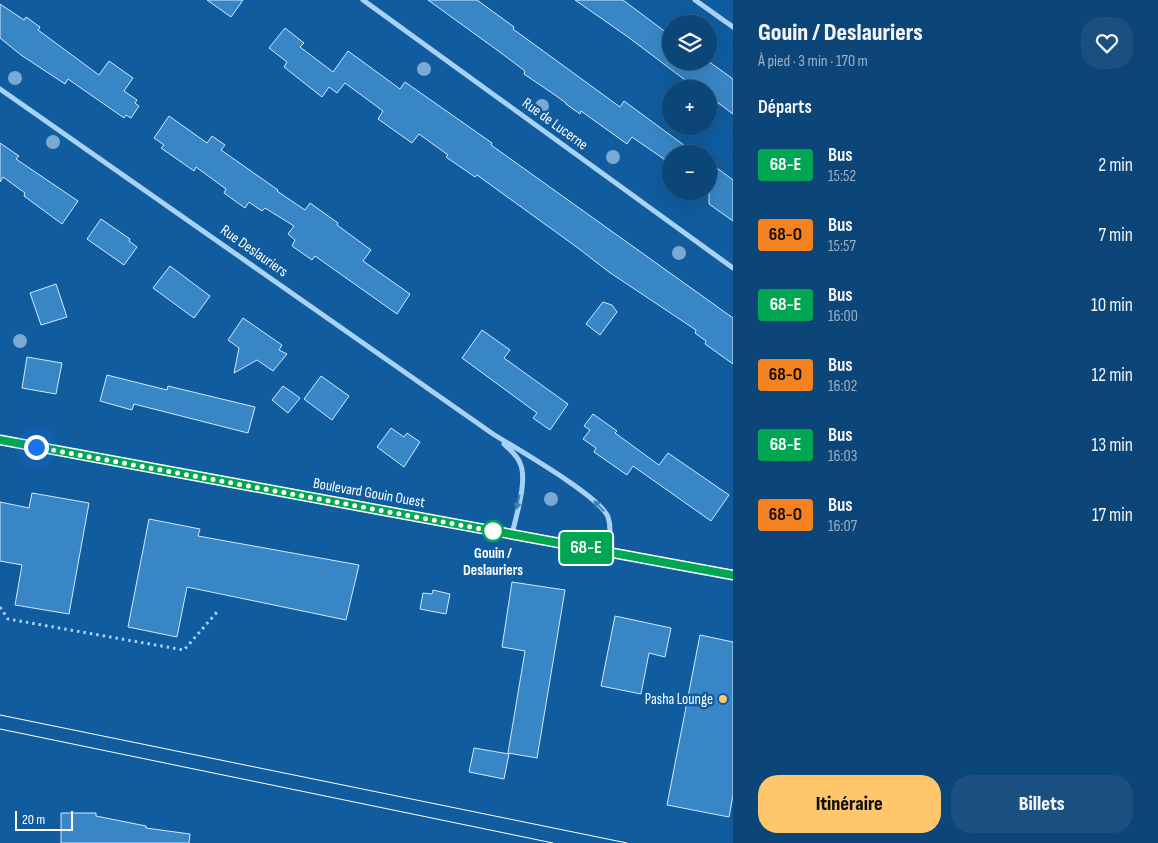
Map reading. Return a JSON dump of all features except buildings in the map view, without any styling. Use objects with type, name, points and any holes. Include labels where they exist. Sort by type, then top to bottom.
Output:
[{"type":"main road","name":"Boulevard Gouin Ouest","points":[[0,440],[733,575]]},
{"type":"street","name":"Rue de Lucerne","points":[[363,0],[733,268]]},
{"type":"street","points":[[695,0],[733,27]]},
{"type":"street","name":"Rue Deslauriers","points":[[0,89],[493,434],[552,471],[599,505],[607,516],[610,528],[606,551]]},
{"type":"street","name":"Rue Deslauriers","points":[[493,434],[517,457],[522,469],[522,484],[512,534]]},
{"type":"path","points":[[0,607],[8,619],[184,650],[217,612]]},
{"type":"tram line","points":[[0,715],[627,843]]},
{"type":"tram line","points":[[0,729],[553,843]]},
{"type":"bus line","name":"68-E","points":[[0,440],[733,575]]},
{"type":"place","name":"Gouin / Deslauriers","points":[[493,531]]},
{"type":"place","name":"Pasha Lounge","points":[[723,699]]},
{"type":"route","points":[[36,447],[498,532],[493,531]]}]
